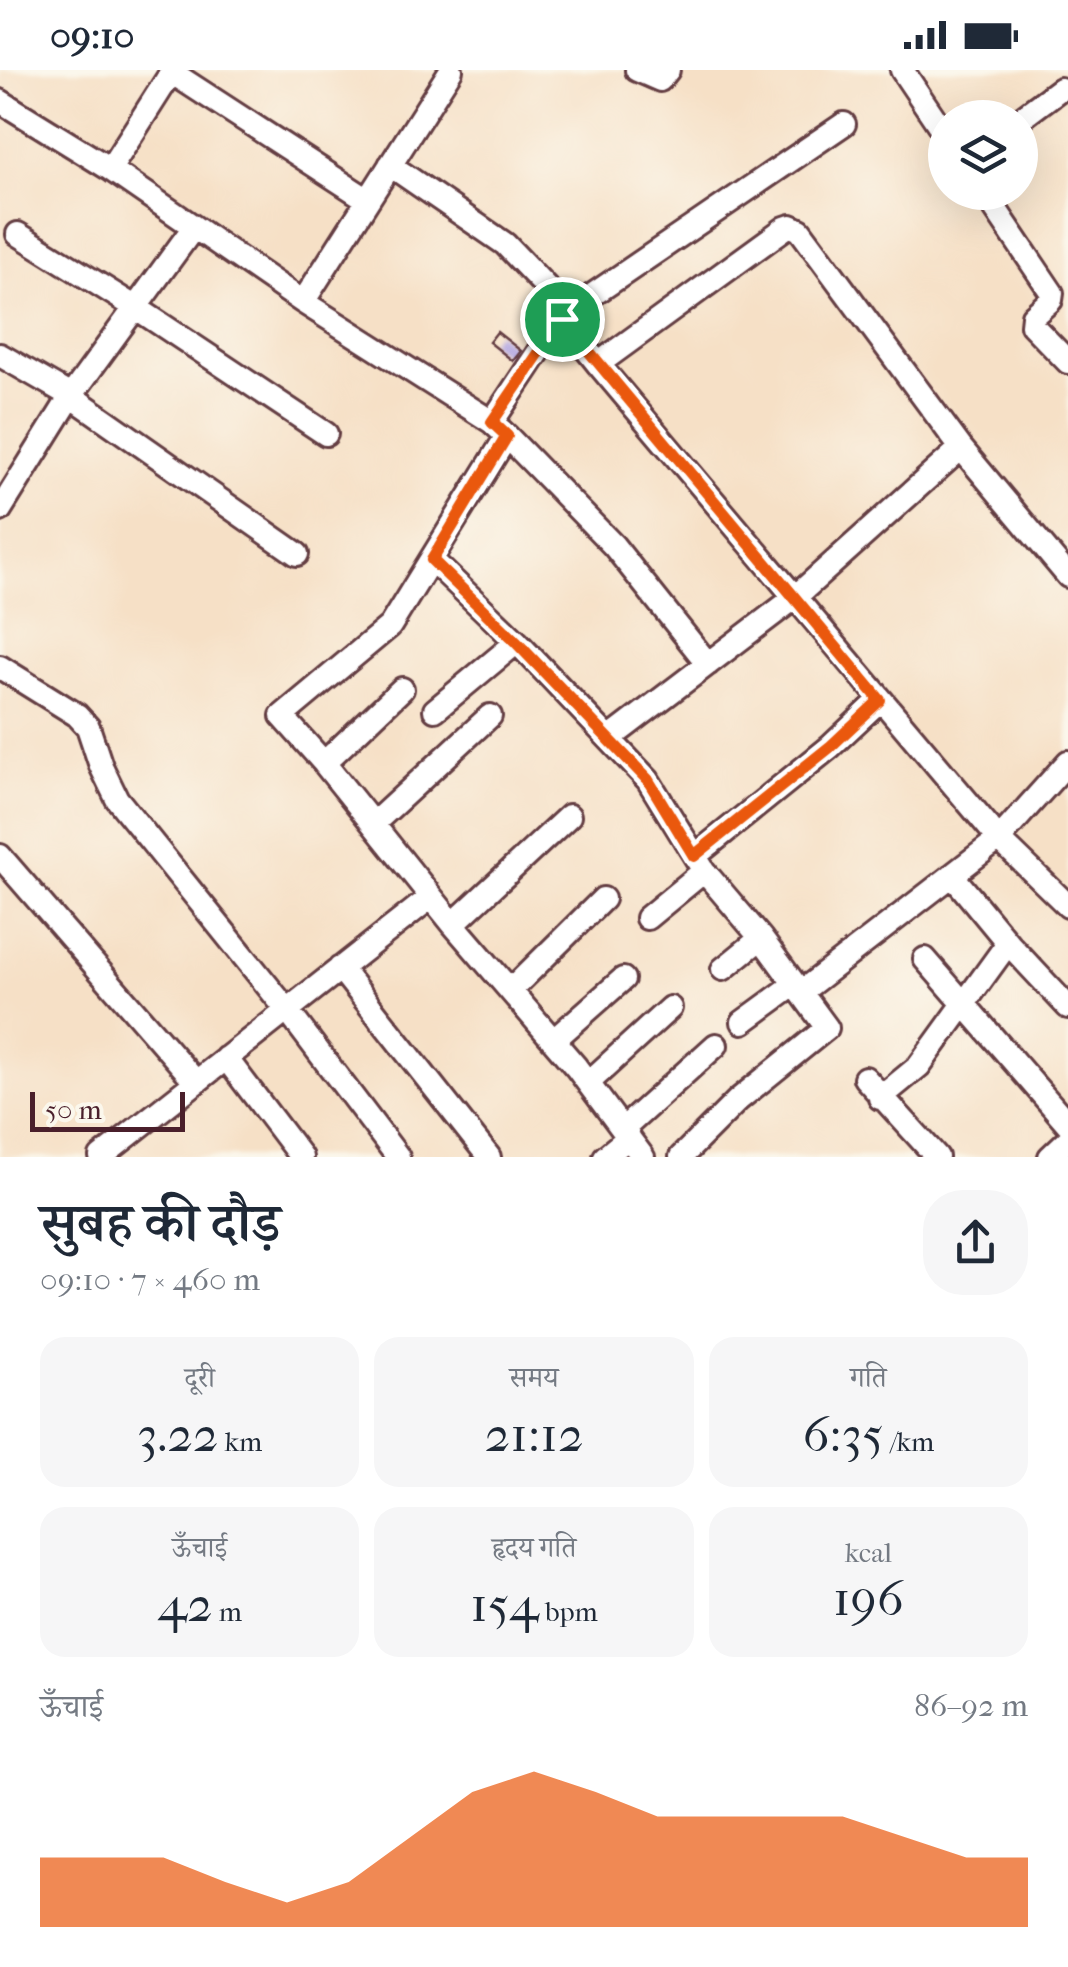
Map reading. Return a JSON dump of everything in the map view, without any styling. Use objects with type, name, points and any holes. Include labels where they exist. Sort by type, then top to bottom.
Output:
[{"type":"street","points":[[303,302],[450,70]]},
{"type":"street","points":[[637,70],[660,80],[668,70]]},
{"type":"street","points":[[902,70],[928,109]]},
{"type":"street","points":[[110,170],[172,71],[368,200]]},
{"type":"street","points":[[1038,104],[1058,87]]},
{"type":"street","points":[[0,101],[499,429],[614,546],[708,664]]},
{"type":"street","points":[[644,1157],[554,1040],[452,924],[282,716],[390,626],[432,560],[499,429],[565,315],[844,124]]},
{"type":"street","points":[[390,165],[505,244],[565,315],[598,364],[793,600],[999,839],[1068,906]]},
{"type":"street","points":[[996,210],[1052,294],[1051,300],[1033,316],[1032,325],[1068,362]]},
{"type":"street","points":[[598,364],[792,226],[800,230],[960,448],[1068,576]]},
{"type":"street","points":[[0,510],[8,480],[194,227]]},
{"type":"street","points":[[18,234],[138,308],[326,434]]},
{"type":"street","points":[[0,355],[71,396],[297,554]]},
{"type":"street","points":[[608,739],[793,600],[960,448]]},
{"type":"street","points":[[432,560],[648,780],[699,863],[761,938],[827,1028],[738,1100],[681,1157]]},
{"type":"street","points":[[434,710],[516,642]]},
{"type":"street","points":[[0,667],[77,715],[88,727],[100,766],[118,799],[398,1157]]},
{"type":"street","points":[[324,763],[402,689]]},
{"type":"street","points":[[647,918],[699,863],[880,700]]},
{"type":"street","points":[[373,824],[490,716]]},
{"type":"street","points":[[744,1022],[798,988],[999,839],[1068,762]]},
{"type":"street","points":[[452,924],[569,816]]},
{"type":"street","points":[[0,856],[196,1082]]},
{"type":"street","points":[[952,875],[1068,1007]]},
{"type":"street","points":[[101,1157],[130,1148],[196,1082],[431,897]]},
{"type":"street","points":[[512,989],[604,898]]},
{"type":"street","points":[[723,969],[761,938]]},
{"type":"street","points":[[880,1098],[919,1066],[1008,943]]},
{"type":"street","points":[[926,960],[1068,1124]]},
{"type":"street","points":[[340,968],[488,1157]]},
{"type":"street","points":[[554,1040],[622,979]]},
{"type":"street","points":[[588,1083],[670,1008]]},
{"type":"street","points":[[604,1157],[716,1044]]},
{"type":"street","points":[[226,1058],[301,1157]]},
{"type":"street","points":[[865,1078],[938,1157]]},
{"type":"street","points":[[1050,1157],[1068,1140]]},
{"type":"building","points":[[497,332],[521,351],[513,361],[489,342]]},
{"type":"route","points":[[562,319],[880,700],[830,747],[694,856],[648,780],[432,560],[507,436],[492,422],[562,319]]}]
